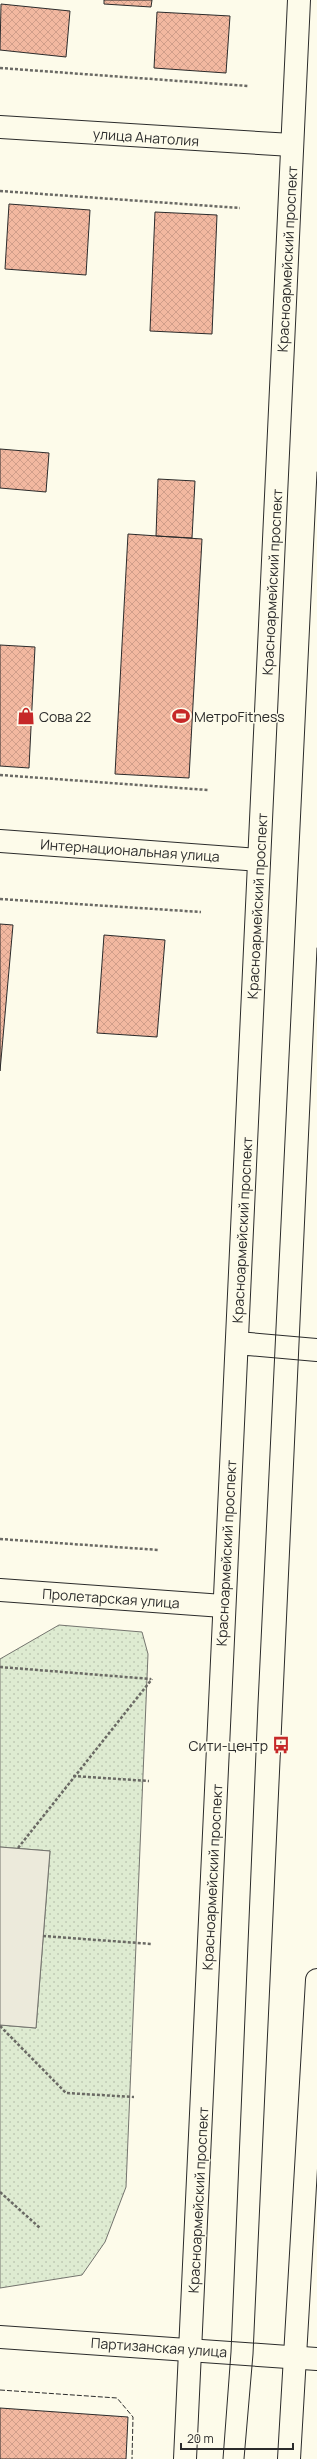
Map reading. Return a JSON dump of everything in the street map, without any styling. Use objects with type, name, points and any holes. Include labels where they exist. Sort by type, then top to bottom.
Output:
[{"type":"main road","name":"Красноармейский проспект","points":[[185,2459],[223,1606],[260,860],[299,0]]},
{"type":"main road","name":"улица Анатолия","points":[[0,127],[292,145]]},
{"type":"main road","name":"Интернациональная улица","points":[[0,841],[260,860]]},
{"type":"main road","points":[[237,1343],[317,1350]]},
{"type":"main road","name":"Пролетарская улица","points":[[0,1590],[223,1606]]},
{"type":"main road","points":[[288,2459],[307,2359],[317,1980]]},
{"type":"main road","name":"Партизанская улица","points":[[0,2337],[191,2349],[307,2359]]},
{"type":"path","points":[[0,68],[248,86]]},
{"type":"path","points":[[0,191],[240,208]]},
{"type":"path","points":[[0,775],[208,790]]},
{"type":"path","points":[[0,899],[201,912]]},
{"type":"path","points":[[0,1540],[159,1550]]},
{"type":"path","points":[[0,1666],[152,1679],[73,1776],[18,1848]]},
{"type":"path","points":[[73,1776],[149,1781]]},
{"type":"path","points":[[43,1936],[152,1944]]},
{"type":"path","points":[[0,2026],[66,2093],[134,2097]]},
{"type":"path","points":[[0,2192],[40,2228]]},
{"type":"green space","points":[[59,1625],[142,1632],[148,1654],[126,2187],[105,2242],[82,2275],[0,2288],[0,2025],[36,2028],[50,1851],[0,1847],[0,1659]]},
{"type":"shaded area","points":[[0,1847],[50,1851],[36,2028],[0,2025]]},
{"type":"building","points":[[104,0],[152,0],[151,7],[104,4]]},
{"type":"building","points":[[1,4],[70,11],[66,57],[0,50]]},
{"type":"building","points":[[157,12],[230,16],[226,73],[154,68]]},
{"type":"building","points":[[9,204],[90,210],[86,275],[5,269]]},
{"type":"building","points":[[155,212],[217,215],[212,334],[150,331]]},
{"type":"building","points":[[0,449],[49,453],[46,492],[0,488]]},
{"type":"building","points":[[158,479],[195,481],[192,538],[156,536]]},
{"type":"building","points":[[128,534],[202,539],[189,778],[115,774]]},
{"type":"building","points":[[0,645],[35,647],[29,768],[0,766]]},
{"type":"building","points":[[0,924],[13,925],[0,1071]]},
{"type":"building","points":[[104,935],[165,940],[157,1037],[97,1033]]},
{"type":"building","points":[[0,2408],[128,2417],[126,2459],[0,2459]]},
{"type":"tram line","points":[[223,2459],[231,2352],[258,1704],[317,472]]},
{"type":"tram line","points":[[244,2459],[253,2354],[317,948]]},
{"type":"fence","points":[[0,2390],[117,2398],[133,2417],[132,2459]]},
{"type":"place","name":"Сова 22","points":[[26,716]]},
{"type":"place","name":"МетроFitness","points":[[181,716]]},
{"type":"place","name":"Сити-центр","points":[[281,1745]]}]
